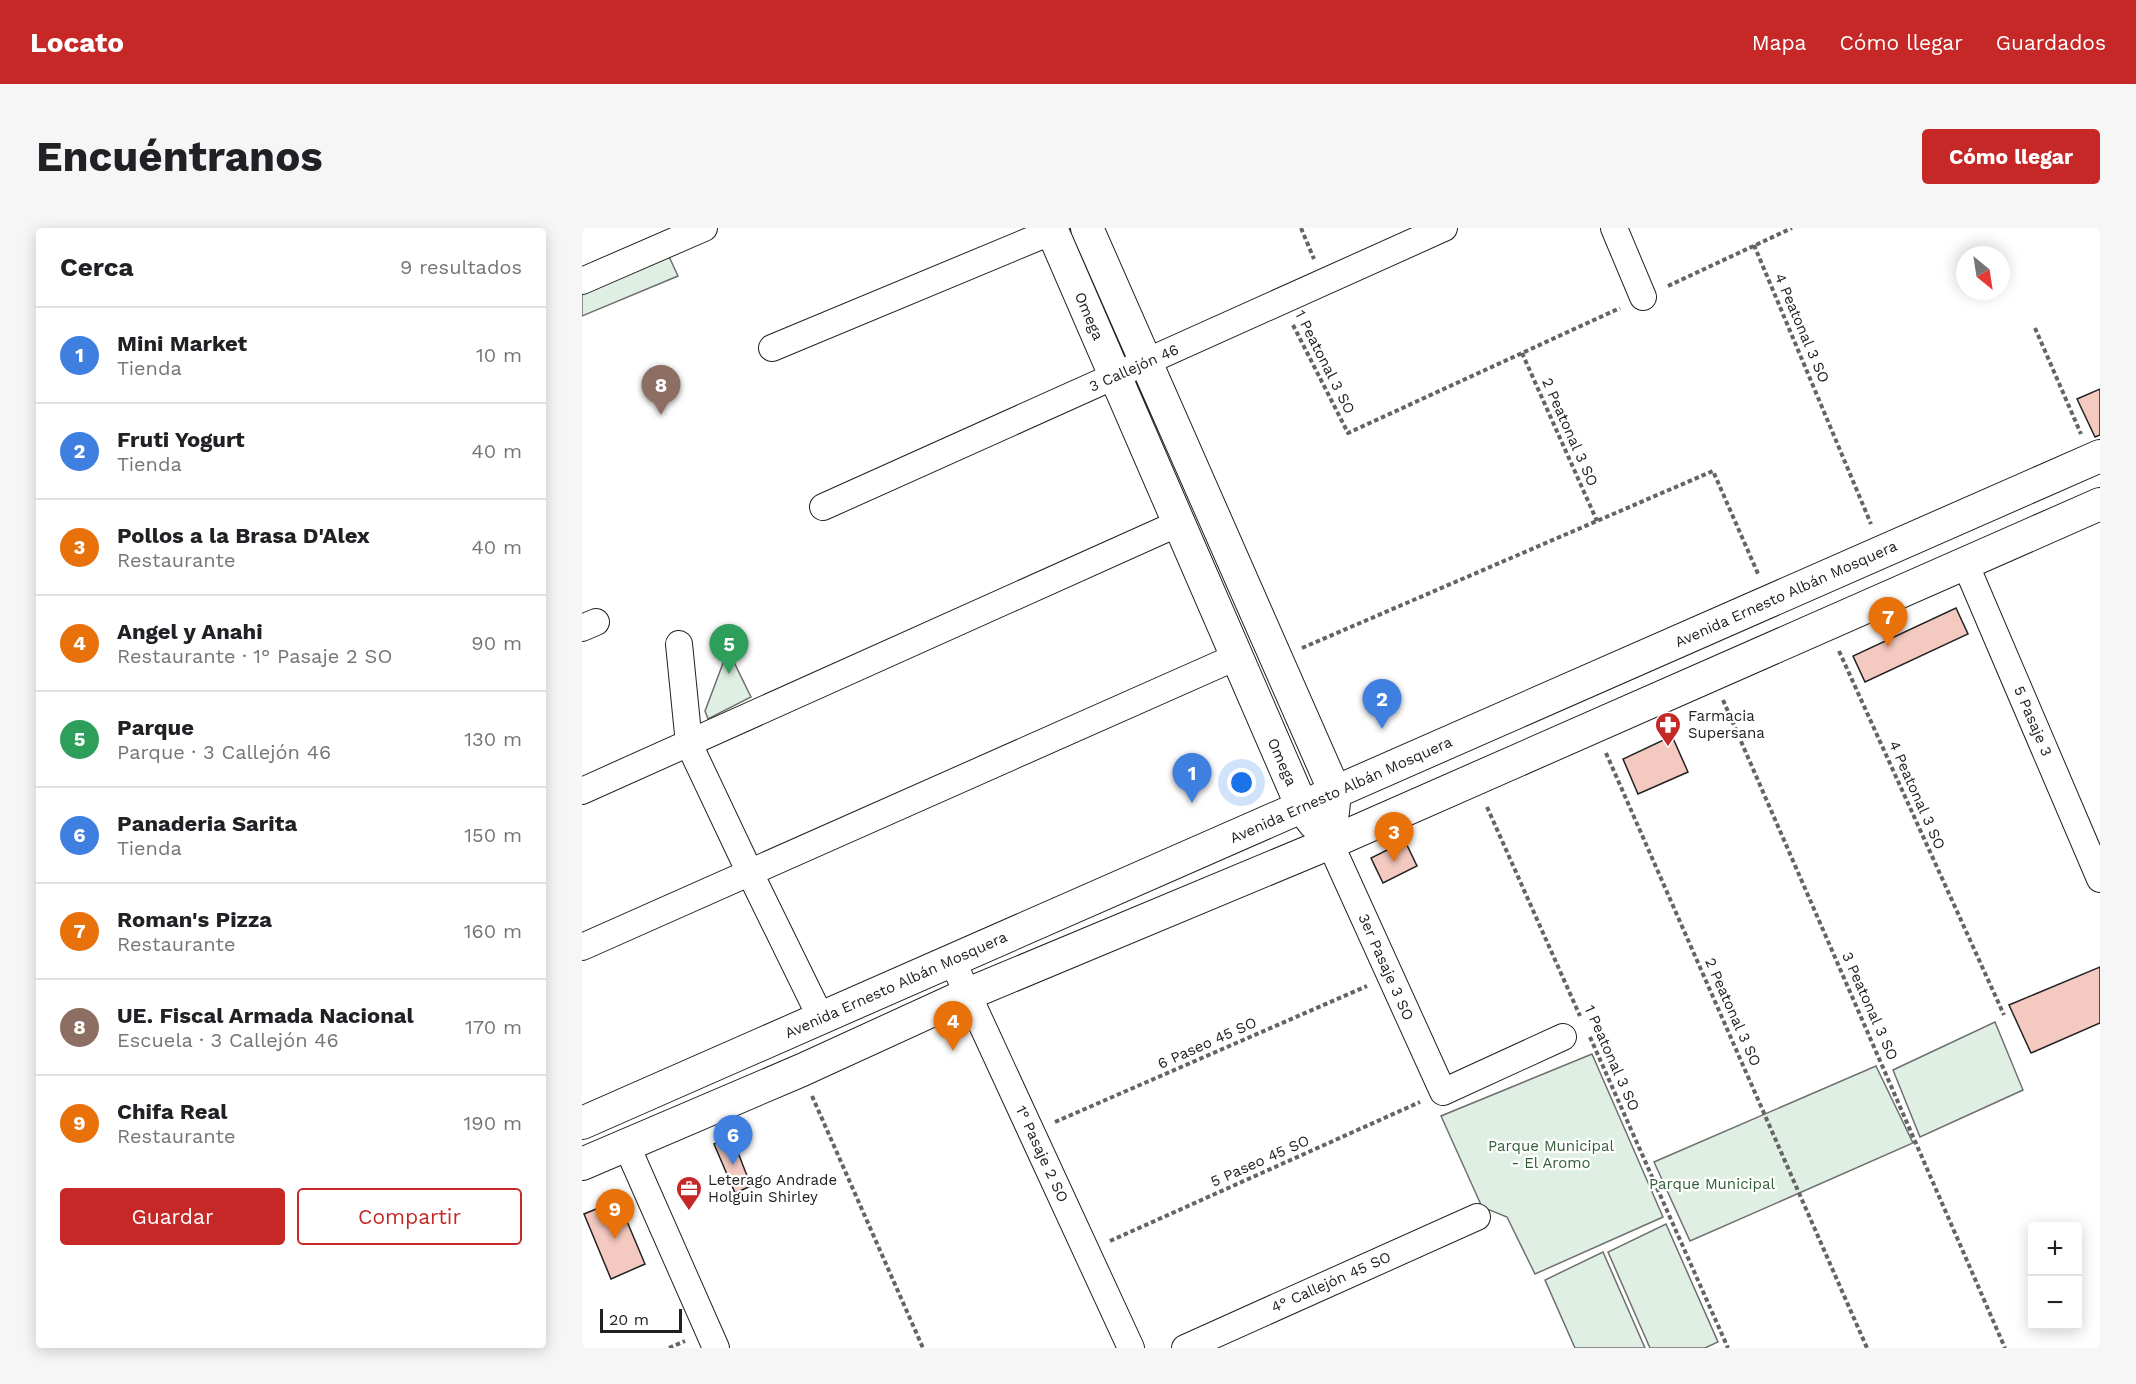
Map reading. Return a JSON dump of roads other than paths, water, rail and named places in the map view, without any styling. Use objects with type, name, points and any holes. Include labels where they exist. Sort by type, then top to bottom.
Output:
[{"type":"street","points":[[582,281],[704,228]]},
{"type":"street","points":[[1086,228],[1335,792],[1330,843]]},
{"type":"street","name":"3 Callejón 46","points":[[823,507],[1444,228]]},
{"type":"street","points":[[1614,228],[1643,297]]},
{"type":"street","points":[[772,348],[1052,230]]},
{"type":"street","name":"Omega","points":[[1052,230],[1302,807],[1330,843]]},
{"type":"street","name":"Avenida Ernesto Albán Mosquera","points":[[582,1123],[2096,458]]},
{"type":"street","points":[[582,1164],[802,1070],[968,994],[1330,843],[2100,504]]},
{"type":"street","points":[[582,791],[1179,523]]},
{"type":"street","name":"5 Pasaje 3","points":[[1965,563],[2100,879]]},
{"type":"street","points":[[679,644],[689,744],[821,1018]]},
{"type":"street","points":[[582,947],[1236,657]]},
{"type":"street","name":"3er Pasaje 3 SO","points":[[1330,843],[1443,1092],[1575,1034]]},
{"type":"street","name":"1° Pasaje 2 SO","points":[[952,960],[1131,1348]]},
{"type":"street","points":[[626,1144],[716,1348]]},
{"type":"street","name":"4° Callejón 45 SO","points":[[1185,1348],[1477,1216]]},
{"type":"place","name":"UE. Fiscal Armada Nacional","points":[[661,415]]},
{"type":"place","name":"Roman's Pizza","points":[[1888,647]]},
{"type":"place","name":"Parque","points":[[729,674]]},
{"type":"place","name":"Fruti Yogurt","points":[[1382,729]]},
{"type":"place","name":"Farmacia Supersana","points":[[1668,748]]},
{"type":"place","name":"Mini Market","points":[[1192,803]]},
{"type":"place","name":"Pollos a la Brasa D'Alex","points":[[1394,862]]},
{"type":"place","name":"Angel y Anahi","points":[[953,1051]]},
{"type":"place","name":"Panaderia Sarita","points":[[733,1165]]},
{"type":"place","name":"Leterago Andrade Holguin Shirley","points":[[689,1212]]},
{"type":"place","name":"Chifa Real","points":[[615,1239]]},
{"type":"park label","name":"Parque Municipal - El Aromo","points":[[1551,1154]]},
{"type":"park label","name":"Parque Municipal","points":[[1712,1184]]}]
